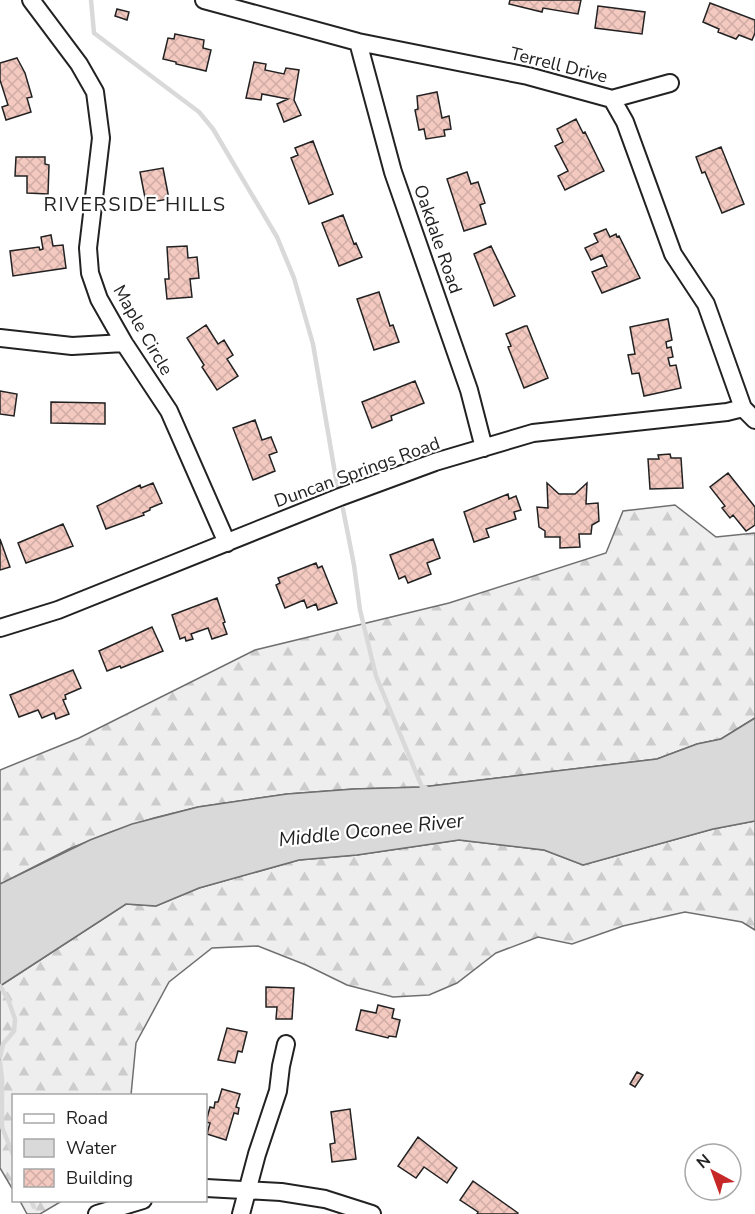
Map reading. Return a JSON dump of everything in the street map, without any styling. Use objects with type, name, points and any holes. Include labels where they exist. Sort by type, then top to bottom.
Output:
[{"type":"street","name":"Maple Circle","points":[[31,0],[78,64],[95,92],[101,138],[88,248],[90,273],[99,299],[124,343],[169,411],[227,543]]},
{"type":"street","name":"Terrell Drive","points":[[204,0],[358,42],[528,76],[612,99],[625,122],[674,254],[706,304],[742,408]]},
{"type":"street","name":"Oakdale Road","points":[[358,42],[393,172],[469,390],[484,447]]},
{"type":"street","points":[[612,99],[670,83]]},
{"type":"street","points":[[0,338],[72,346],[124,343]]},
{"type":"street","points":[[742,408],[755,420]]},
{"type":"street","name":"Duncan Springs Road","points":[[0,628],[58,610],[340,497],[435,462],[484,447],[533,433],[727,412],[742,408]]},
{"type":"street","points":[[241,1214],[257,1154],[278,1091],[286,1044]]},
{"type":"street","points":[[207,1188],[281,1192],[325,1199],[372,1214]]},
{"type":"street","points":[[97,1214],[136,1202]]},
{"type":"green space","points":[[675,505],[716,537],[755,533],[755,718],[721,739],[697,744],[657,759],[422,787],[287,794],[198,807],[111,832],[69,849],[0,884],[0,770],[79,738],[255,650],[449,603],[606,553],[623,511]]},
{"type":"green space","points":[[755,821],[755,930],[742,922],[685,912],[623,926],[572,944],[538,937],[496,953],[457,983],[429,995],[393,997],[347,985],[306,965],[258,946],[212,948],[169,982],[136,1043],[131,1094],[12,1094],[12,1188],[0,1168],[0,986],[126,904],[156,906],[199,888],[299,860],[357,855],[459,840],[544,850],[583,865],[713,829]]},
{"type":"green space","points":[[21,1202],[60,1202],[40,1214],[27,1214]]},
{"type":"water","name":"Middle Oconee River","points":[[755,718],[755,821],[713,829],[583,865],[544,850],[459,840],[357,855],[299,860],[199,888],[156,906],[126,904],[0,986],[0,884],[90,840],[132,824],[198,807],[287,794],[422,787],[657,759],[697,744],[721,739]]},
{"type":"building","points":[[510,0],[581,0],[578,14],[543,8],[542,12],[509,4]]},
{"type":"building","points":[[710,3],[755,20],[755,33],[752,40],[739,35],[736,39],[718,32],[719,29],[703,22]]},
{"type":"building","points":[[598,6],[645,12],[642,34],[595,28]]},
{"type":"building","points":[[117,9],[129,12],[127,20],[115,16]]},
{"type":"building","points":[[175,34],[204,40],[203,48],[211,50],[206,71],[163,59],[168,38],[174,39]]},
{"type":"building","points":[[17,58],[25,73],[32,97],[27,98],[31,112],[6,120],[2,107],[8,105],[0,80],[0,63]]},
{"type":"building","points":[[254,62],[266,64],[265,70],[284,74],[286,68],[299,70],[294,100],[301,115],[284,122],[277,104],[288,99],[262,94],[261,100],[246,98]]},
{"type":"building","points":[[437,92],[442,118],[449,116],[451,129],[444,130],[445,136],[426,139],[424,129],[419,130],[415,110],[418,109],[417,96]]},
{"type":"building","points":[[576,119],[604,171],[565,190],[558,176],[568,171],[555,146],[563,142],[557,129]]},
{"type":"building","points":[[313,141],[333,194],[309,204],[291,158],[298,155],[295,148]]},
{"type":"building","points":[[721,147],[744,204],[722,213],[705,172],[702,173],[696,157]]},
{"type":"building","points":[[16,157],[45,157],[45,164],[49,165],[48,194],[27,193],[27,176],[15,176]]},
{"type":"building","points":[[163,168],[169,199],[146,203],[140,172]]},
{"type":"building","points":[[467,172],[471,184],[478,182],[485,203],[480,205],[486,224],[464,231],[447,179]]},
{"type":"building","points":[[343,215],[354,244],[356,243],[362,257],[339,266],[322,223]]},
{"type":"building","points":[[606,229],[610,237],[616,234],[617,237],[619,236],[640,278],[602,293],[592,272],[607,266],[602,255],[591,260],[585,248],[598,242],[594,234]]},
{"type":"building","points":[[51,235],[53,246],[63,245],[66,268],[13,276],[10,251],[39,247],[40,250],[43,249],[41,237]]},
{"type":"building","points":[[187,246],[188,258],[197,257],[198,267],[199,278],[190,279],[192,297],[167,299],[165,279],[169,279],[167,247]]},
{"type":"building","points":[[491,246],[515,296],[494,306],[474,254]]},
{"type":"building","points":[[379,292],[390,326],[393,325],[399,342],[374,350],[357,299]]},
{"type":"building","points":[[668,319],[672,340],[666,342],[667,348],[671,347],[673,357],[668,358],[670,366],[676,365],[681,388],[644,396],[639,373],[632,374],[628,355],[635,354],[630,327]]},
{"type":"building","points":[[206,325],[218,344],[224,340],[233,355],[227,359],[238,376],[217,390],[187,338]]},
{"type":"building","points":[[527,326],[548,378],[524,388],[508,347],[511,346],[506,334]]},
{"type":"building","points":[[415,381],[424,403],[391,416],[392,420],[372,428],[362,402]]},
{"type":"building","points":[[0,391],[17,394],[14,416],[0,414]]},
{"type":"building","points":[[51,402],[105,403],[105,424],[51,423]]},
{"type":"building","points":[[255,420],[262,440],[271,437],[277,452],[269,455],[275,471],[253,480],[233,428]]},
{"type":"building","points":[[670,454],[671,458],[681,458],[683,488],[650,489],[648,459],[659,459],[658,455]]},
{"type":"building","points":[[728,473],[755,507],[755,525],[746,531],[733,515],[730,518],[722,508],[725,506],[710,487]]},
{"type":"building","points":[[153,483],[162,503],[150,508],[143,513],[144,515],[106,529],[97,506],[140,485],[141,488]]},
{"type":"building","points":[[547,483],[559,494],[575,494],[587,483],[586,504],[598,503],[599,521],[592,525],[591,534],[579,534],[580,547],[560,548],[560,537],[545,537],[545,531],[539,527],[537,507],[548,508]]},
{"type":"building","points":[[508,494],[509,499],[516,496],[521,510],[514,512],[516,519],[486,529],[489,537],[474,542],[464,512]]},
{"type":"building","points":[[63,524],[73,546],[26,563],[18,543]]},
{"type":"building","points":[[0,539],[10,567],[0,570]]},
{"type":"building","points":[[433,539],[440,558],[427,563],[431,574],[408,583],[405,576],[399,579],[390,555]]},
{"type":"building","points":[[316,563],[318,568],[322,566],[337,603],[318,610],[316,604],[307,608],[304,600],[285,608],[276,585],[280,583],[278,578]]},
{"type":"building","points":[[217,598],[227,634],[212,639],[208,628],[191,634],[193,639],[186,641],[185,637],[180,639],[172,615]]},
{"type":"building","points":[[152,627],[163,651],[121,668],[120,666],[107,671],[99,651]]},
{"type":"building","points":[[73,670],[81,688],[65,695],[66,699],[63,700],[69,714],[56,719],[54,713],[42,718],[38,710],[19,717],[10,695]]},
{"type":"building","points":[[266,987],[294,988],[292,1019],[276,1019],[277,1007],[266,1007]]},
{"type":"building","points":[[378,1005],[394,1009],[392,1018],[400,1020],[396,1037],[389,1036],[388,1038],[356,1030],[361,1010],[376,1013]]},
{"type":"building","points":[[227,1028],[247,1032],[242,1052],[238,1051],[235,1063],[218,1060]]},
{"type":"building","points":[[637,1072],[643,1075],[635,1087],[630,1084]]},
{"type":"building","points":[[222,1089],[240,1094],[236,1107],[239,1108],[238,1114],[234,1113],[226,1140],[207,1134],[210,1107],[214,1108],[215,1102],[218,1102]]},
{"type":"building","points":[[350,1109],[356,1159],[332,1162],[330,1144],[335,1143],[331,1112]]},
{"type":"building","points":[[418,1137],[457,1168],[447,1183],[424,1167],[416,1178],[398,1166]]},
{"type":"building","points":[[473,1181],[518,1213],[477,1214],[478,1212],[460,1200]]},
{"type":"waterway","points":[[91,0],[94,33],[199,112],[213,129],[277,237],[294,278],[313,344],[337,485]]},
{"type":"waterway","points":[[343,509],[360,610],[376,676],[422,787],[426,788]]},
{"type":"waterway","points":[[0,986],[8,999],[15,1019],[14,1031],[3,1044],[0,1057]]},
{"type":"waterway","points":[[0,1062],[2,1127],[12,1152]]},
{"type":"waterway","points":[[32,1202],[34,1207]]},
{"type":"district","name":"RIVERSIDE HILLS","points":[[135,204]]}]
